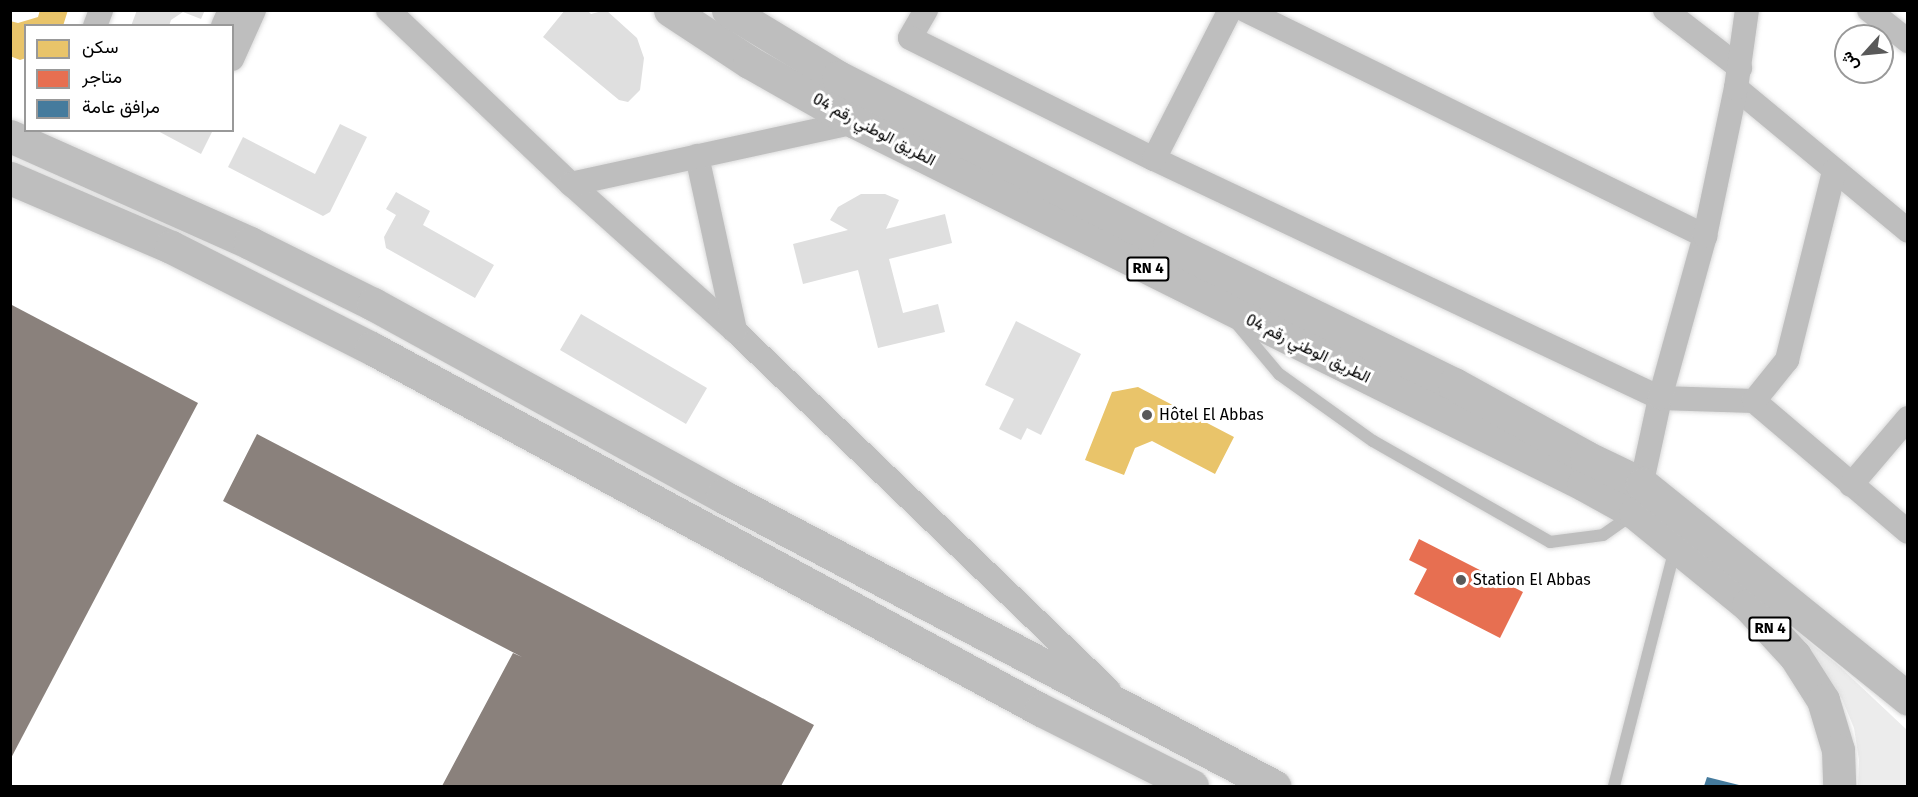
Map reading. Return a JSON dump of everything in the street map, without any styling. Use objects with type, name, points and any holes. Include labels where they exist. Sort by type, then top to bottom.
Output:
[{"type":"main road","name":"الطريق الوطني رقم 04","points":[[670,10],[749,62],[855,122],[1583,484],[1639,499],[1676,548],[1748,605],[1795,656],[1823,700],[1838,750],[1839,786]]},
{"type":"main road","name":"الطريق الوطني رقم 04","points":[[728,10],[838,77],[1169,246],[1454,384],[1586,457],[1639,499],[1878,673],[1908,699]]},
{"type":"main road","points":[[10,136],[48,140],[373,304],[722,496],[1274,786]]},
{"type":"main road","points":[[10,178],[171,246],[371,348],[1041,710],[1192,786]]},
{"type":"main road","name":"RN 4","points":[[1878,673],[1908,708]]},
{"type":"street","points":[[224,24],[230,10]]},
{"type":"street","points":[[234,55],[254,10]]},
{"type":"street","points":[[388,10],[571,184],[735,331],[1128,709]]},
{"type":"street","points":[[926,10],[910,38],[1154,159],[1659,398],[1754,401],[1908,532]]},
{"type":"street","points":[[1154,159],[1230,10]]},
{"type":"street","points":[[1245,10],[1705,236]]},
{"type":"street","points":[[1665,10],[1834,171],[1908,231]]},
{"type":"street","points":[[1639,499],[1659,398],[1705,236],[1738,78],[1747,10]]},
{"type":"street","points":[[1869,10],[1908,41]]},
{"type":"street","points":[[571,184],[855,122]]},
{"type":"street","points":[[697,156],[735,331]]},
{"type":"street","points":[[1754,401],[1787,360],[1834,171]]},
{"type":"street","points":[[1851,485],[1908,418]]},
{"type":"lane","points":[[1222,306],[1279,374],[1373,441],[1550,542],[1603,536],[1639,499]]},
{"type":"lane","points":[[1614,786],[1676,548]]},
{"type":"shaded area","points":[[1782,620],[1839,666],[1907,730],[1907,786],[1858,786],[1859,760],[1854,728],[1842,699],[1816,660]]},
{"type":"building: سكن","points":[[40,10],[68,10],[64,24],[24,24],[24,59],[20,60],[10,56],[10,21],[18,23],[38,17]]},
{"type":"building: سكن","name":"Hôtel El Abbas","points":[[1138,387],[1234,437],[1215,474],[1152,441],[1135,448],[1124,475],[1085,460],[1112,392]]},
{"type":"building: متاجر","name":"Station El Abbas","points":[[1419,539],[1523,592],[1500,638],[1414,594],[1427,569],[1409,560]]},
{"type":"building: مرافق عامة","points":[[1707,777],[1743,786],[1704,786]]},
{"type":"building: صناعة","points":[[10,304],[198,403],[10,760]]},
{"type":"building: صناعة","points":[[257,434],[814,725],[781,786],[442,786],[513,653],[522,657],[223,501]]},
{"type":"building: أخرى","points":[[137,10],[205,10],[201,19],[183,12],[171,20],[170,24],[132,24]]},
{"type":"building: أخرى","points":[[565,10],[587,10],[591,14],[606,10],[637,38],[644,58],[640,90],[628,102],[619,100],[543,37]]},
{"type":"building: أخرى","points":[[340,124],[367,137],[330,212],[323,216],[228,167],[243,137],[315,174]]},
{"type":"building: أخرى","points":[[160,132],[212,132],[201,154]]},
{"type":"building: أخرى","points":[[396,192],[430,211],[423,225],[494,265],[475,298],[386,248],[384,237],[396,215],[386,209]]},
{"type":"building: أخرى","points":[[861,194],[885,194],[899,200],[886,229],[945,214],[952,243],[889,259],[903,313],[938,304],[945,332],[878,348],[858,270],[803,284],[793,244],[848,230],[830,220],[838,207]]},
{"type":"building: أخرى","points":[[581,314],[707,388],[686,424],[560,350]]},
{"type":"building: أخرى","points":[[1016,321],[1081,354],[1041,435],[1027,428],[1021,440],[999,429],[1014,399],[985,385]]},
{"type":"place","name":"Hôtel El Abbas","points":[[1147,415]]},
{"type":"place","name":"Station El Abbas","points":[[1461,580]]}]
